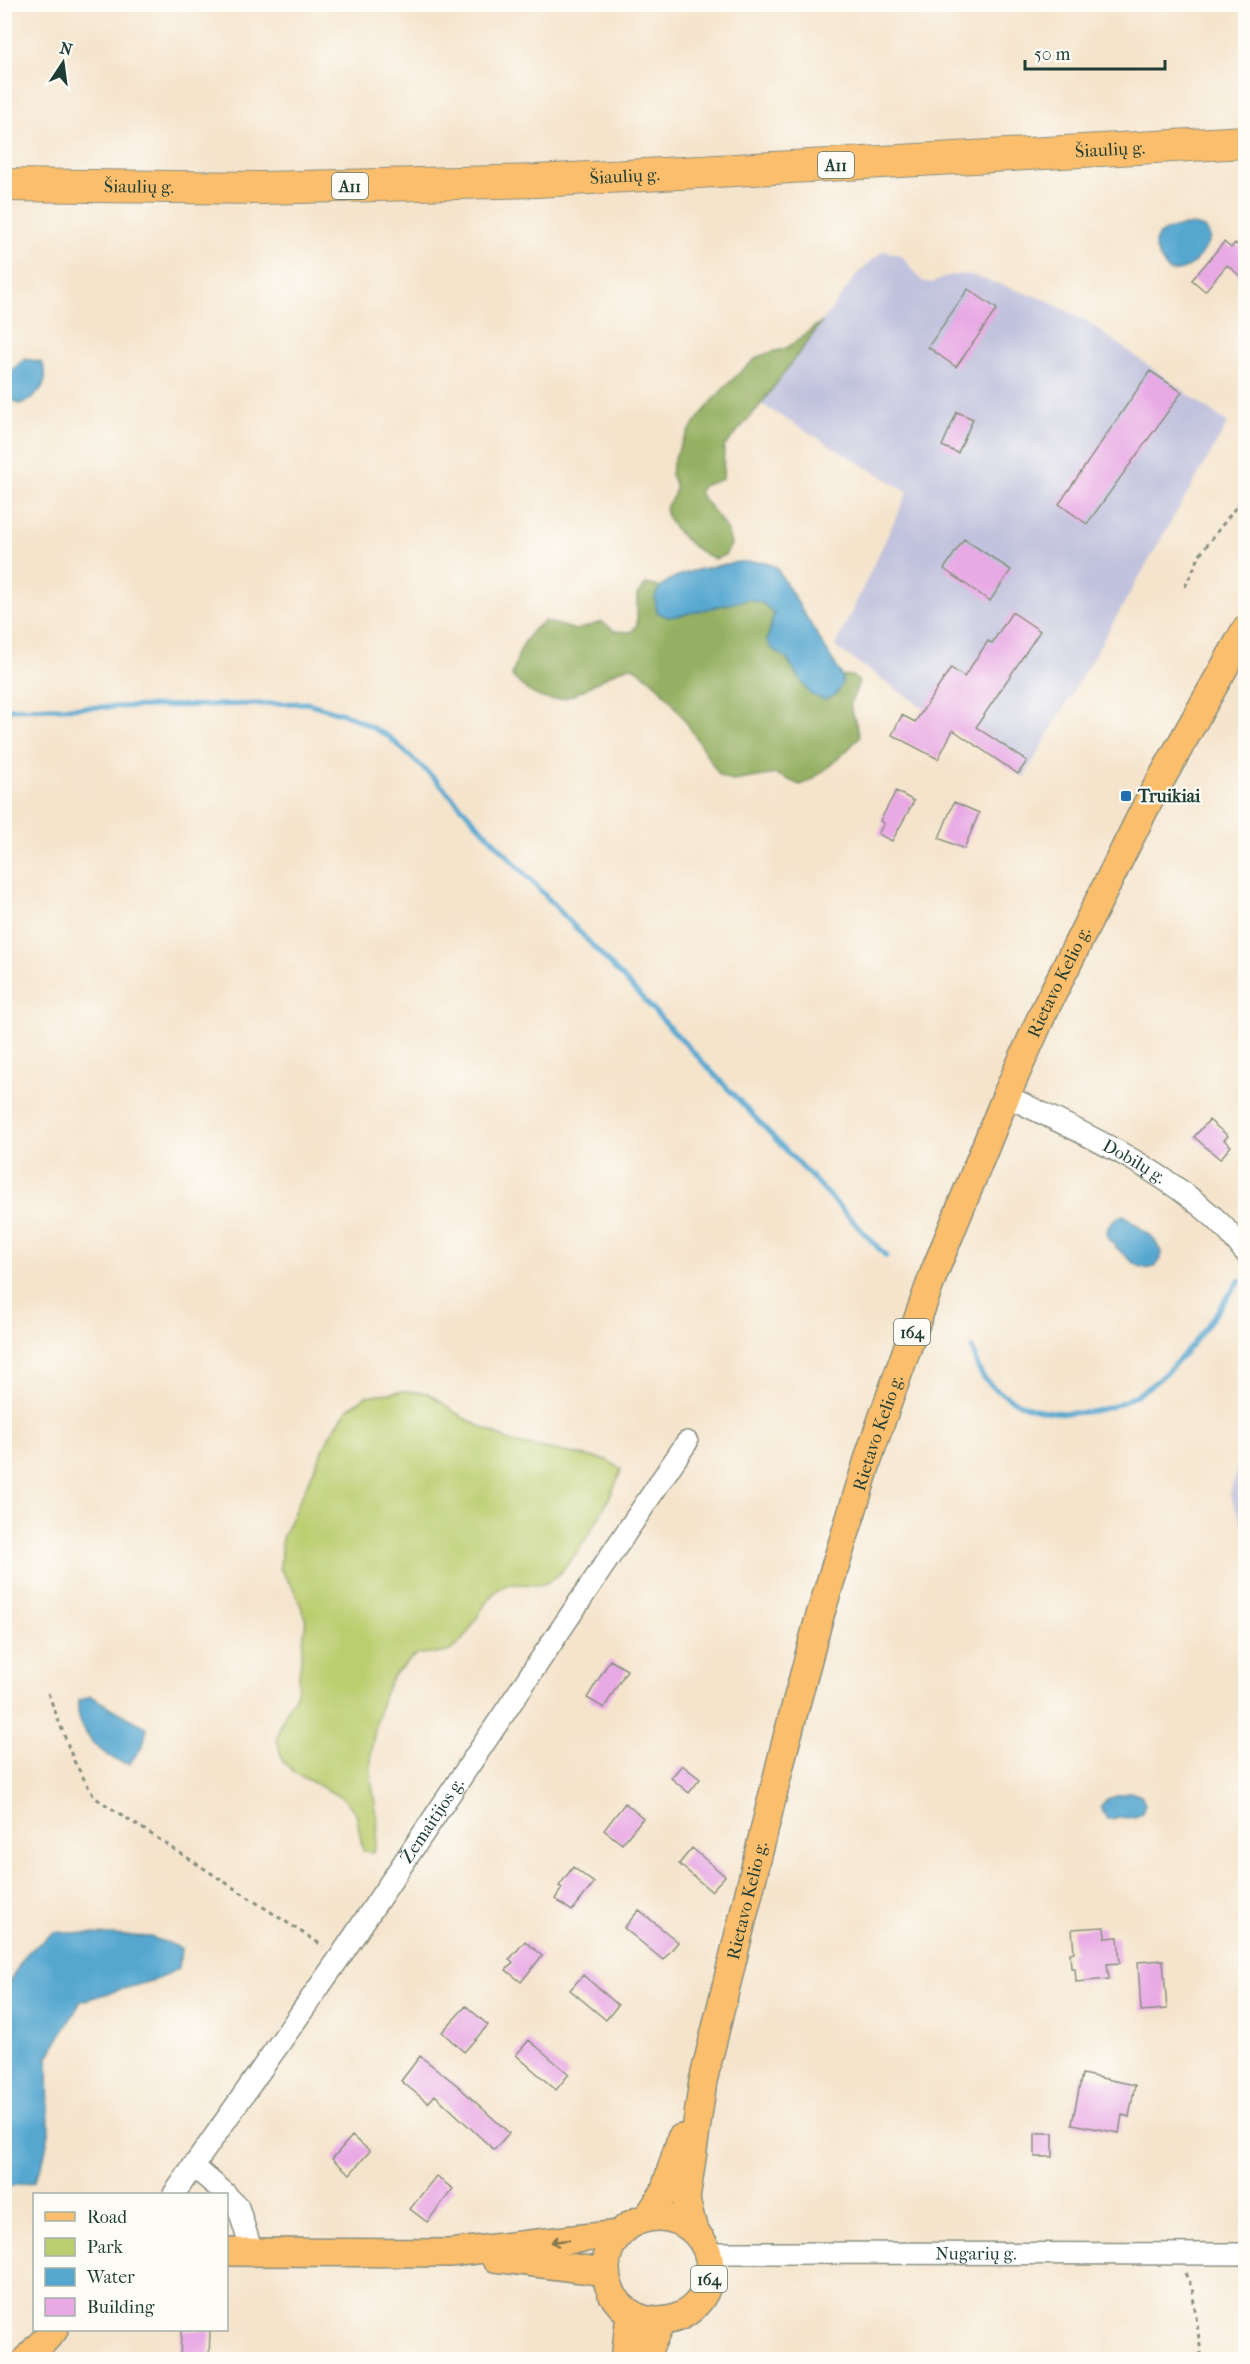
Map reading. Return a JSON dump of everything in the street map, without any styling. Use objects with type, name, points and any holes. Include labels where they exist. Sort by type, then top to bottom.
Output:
[{"type":"highway","name":"Šiaulių g.","points":[[4,185],[261,188],[536,181],[1245,142]]},
{"type":"main road","name":"Rietavo Kelio g.","points":[[662,2321],[681,2316],[696,2306],[706,2290],[711,2271],[686,2200],[703,2081],[784,1749],[843,1539],[904,1353],[1006,1096],[1114,867],[1186,732],[1245,629]]},
{"type":"main road","name":"Rietavo Kelio g.","points":[[618,2234],[637,2221],[648,2217],[664,2192],[703,2081]]},
{"type":"main road","points":[[648,2217],[664,2217],[681,2221],[701,2242]]},
{"type":"main road","points":[[449,2253],[618,2234]]},
{"type":"main road","points":[[618,2234],[611,2246],[606,2272],[609,2288],[618,2302],[630,2313],[646,2319],[662,2321],[643,2360]]},
{"type":"main road","points":[[239,2252],[449,2253],[606,2272]]},
{"type":"main road","points":[[625,2360],[630,2313]]},
{"type":"main road","points":[[26,2360],[53,2331]]},
{"type":"street","name":"Dobilų g.","points":[[1006,1096],[1066,1124],[1159,1176],[1195,1201],[1221,1224],[1245,1253]]},
{"type":"street","name":"Žemaitijos g.","points":[[175,2193],[340,1957],[687,1442]]},
{"type":"street","points":[[193,2166],[224,2193]]},
{"type":"street","points":[[228,2197],[238,2207],[239,2252]]},
{"type":"street","name":"Nugarių g.","points":[[701,2242],[1245,2254]]},
{"type":"path","points":[[1185,587],[1201,553],[1245,494]]},
{"type":"path","points":[[48,1693],[74,1761],[94,1797],[340,1957]]},
{"type":"path","points":[[1176,2253],[1192,2288],[1202,2360]]},
{"type":"shaded area","points":[[883,251],[901,255],[922,281],[932,283],[948,276],[968,274],[1046,300],[1088,322],[1228,423],[1024,777],[835,647],[908,492],[761,404],[859,272]]},
{"type":"shaded area","points":[[1245,1439],[1245,1530],[1230,1494]]},
{"type":"green space","points":[[822,322],[761,404],[724,447],[723,479],[702,486],[699,493],[727,529],[731,545],[725,555],[716,559],[709,556],[693,546],[678,532],[665,509],[675,492],[671,475],[681,445],[716,397],[754,360],[762,355],[788,347]]},
{"type":"green space","points":[[646,584],[660,587],[655,598],[667,617],[749,599],[762,603],[774,613],[771,648],[787,659],[810,694],[842,683],[842,676],[852,676],[859,682],[850,705],[860,736],[832,764],[800,785],[776,774],[733,781],[720,776],[681,714],[657,685],[630,666],[584,690],[557,699],[543,698],[528,691],[512,676],[527,638],[545,621],[576,630],[602,622],[615,631],[631,632],[637,625],[637,595]]},
{"type":"green space","points":[[405,1391],[428,1393],[464,1418],[512,1442],[607,1460],[621,1469],[610,1497],[589,1534],[565,1567],[553,1578],[543,1584],[511,1584],[498,1589],[487,1601],[467,1634],[454,1648],[444,1653],[417,1655],[392,1678],[380,1710],[372,1749],[372,1782],[377,1821],[374,1852],[363,1851],[356,1813],[343,1798],[297,1774],[283,1762],[277,1740],[282,1720],[297,1692],[306,1618],[294,1590],[280,1568],[282,1538],[330,1435],[347,1410],[366,1396]]},
{"type":"water","points":[[1192,225],[1206,230],[1210,238],[1207,244],[1189,267],[1169,271],[1156,251],[1157,237],[1169,229]]},
{"type":"water","points":[[25,359],[41,362],[45,376],[37,394],[19,404],[6,395],[5,384],[12,370]]},
{"type":"water","points":[[738,562],[764,562],[776,567],[842,676],[842,683],[836,695],[824,700],[810,694],[787,659],[771,648],[767,641],[774,613],[762,603],[749,599],[667,617],[657,612],[655,598],[659,589],[667,582],[704,568]]},
{"type":"water","points":[[1124,1215],[1154,1239],[1161,1252],[1161,1259],[1155,1266],[1141,1267],[1134,1263],[1108,1239],[1107,1231],[1110,1224],[1116,1218]]},
{"type":"water","points":[[90,1696],[147,1728],[143,1746],[129,1764],[109,1756],[92,1742],[86,1733],[78,1712],[78,1701]]},
{"type":"water","points":[[1130,1792],[1142,1796],[1145,1805],[1143,1813],[1135,1817],[1107,1819],[1100,1807],[1107,1799]]},
{"type":"water","points":[[54,1932],[151,1937],[181,1948],[179,1968],[158,1979],[81,2001],[48,2057],[49,2133],[43,2162],[34,2182],[5,2187],[6,1987],[26,1954]]},
{"type":"building","points":[[1224,242],[1231,248],[1235,243],[1245,251],[1245,280],[1227,265],[1205,291],[1192,280]]},
{"type":"building","points":[[968,289],[997,309],[956,367],[928,347]]},
{"type":"building","points":[[1150,371],[1182,392],[1087,524],[1059,504]]},
{"type":"building","points":[[957,412],[973,419],[958,453],[942,446]]},
{"type":"building","points":[[964,539],[1011,570],[990,601],[944,569]]},
{"type":"building","points":[[1012,612],[1040,631],[976,727],[1027,761],[1018,774],[953,730],[938,759],[892,735],[902,715],[915,722],[951,668],[964,677],[988,641],[992,643]]},
{"type":"building","points":[[896,791],[914,801],[892,841],[878,834],[884,823],[880,821]]},
{"type":"building","points":[[954,802],[979,813],[964,849],[939,838]]},
{"type":"building","points":[[1209,1120],[1228,1136],[1224,1140],[1231,1146],[1220,1159],[1194,1137]]},
{"type":"building","points":[[610,1660],[627,1670],[604,1708],[587,1698]]},
{"type":"building","points":[[682,1765],[700,1779],[689,1793],[671,1778]]},
{"type":"building","points":[[625,1803],[643,1818],[622,1844],[604,1830]]},
{"type":"building","points":[[692,1848],[725,1876],[711,1891],[679,1864]]},
{"type":"building","points":[[573,1867],[594,1883],[572,1911],[555,1899],[562,1888],[559,1886]]},
{"type":"building","points":[[639,1910],[678,1942],[663,1960],[624,1928]]},
{"type":"building","points":[[1104,1927],[1105,1938],[1118,1937],[1120,1963],[1107,1964],[1109,1979],[1076,1982],[1075,1968],[1071,1968],[1070,1953],[1074,1952],[1072,1929]]},
{"type":"building","points":[[525,1941],[542,1956],[521,1982],[506,1970],[513,1963],[509,1960]]},
{"type":"building","points":[[1163,1960],[1167,2009],[1141,2011],[1138,1962]]},
{"type":"building","points":[[583,1975],[618,2005],[606,2020],[570,1990]]},
{"type":"building","points":[[466,2006],[488,2025],[464,2052],[442,2032]]},
{"type":"building","points":[[529,2040],[569,2074],[556,2090],[516,2055]]},
{"type":"building","points":[[420,2056],[457,2085],[509,2133],[494,2150],[435,2095],[428,2103],[401,2081]]},
{"type":"building","points":[[1082,2074],[1135,2085],[1129,2117],[1122,2115],[1119,2133],[1072,2124]]},
{"type":"building","points":[[1035,2133],[1053,2133],[1053,2157],[1035,2157]]},
{"type":"building","points":[[352,2136],[370,2151],[350,2174],[332,2159]]},
{"type":"building","points":[[436,2176],[453,2189],[427,2222],[410,2209]]},
{"type":"building","points":[[181,2331],[210,2331],[209,2360],[180,2360]]},
{"type":"waterway","points":[[4,709],[307,703],[350,716],[388,736],[435,779],[886,1256]]},
{"type":"waterway","points":[[972,1348],[983,1377],[1003,1394],[1020,1403],[1035,1409],[1072,1413],[1104,1409],[1132,1398],[1157,1381],[1200,1335],[1240,1280]]},
{"type":"place","name":"Truikiai","points":[[1126,796]]}]
